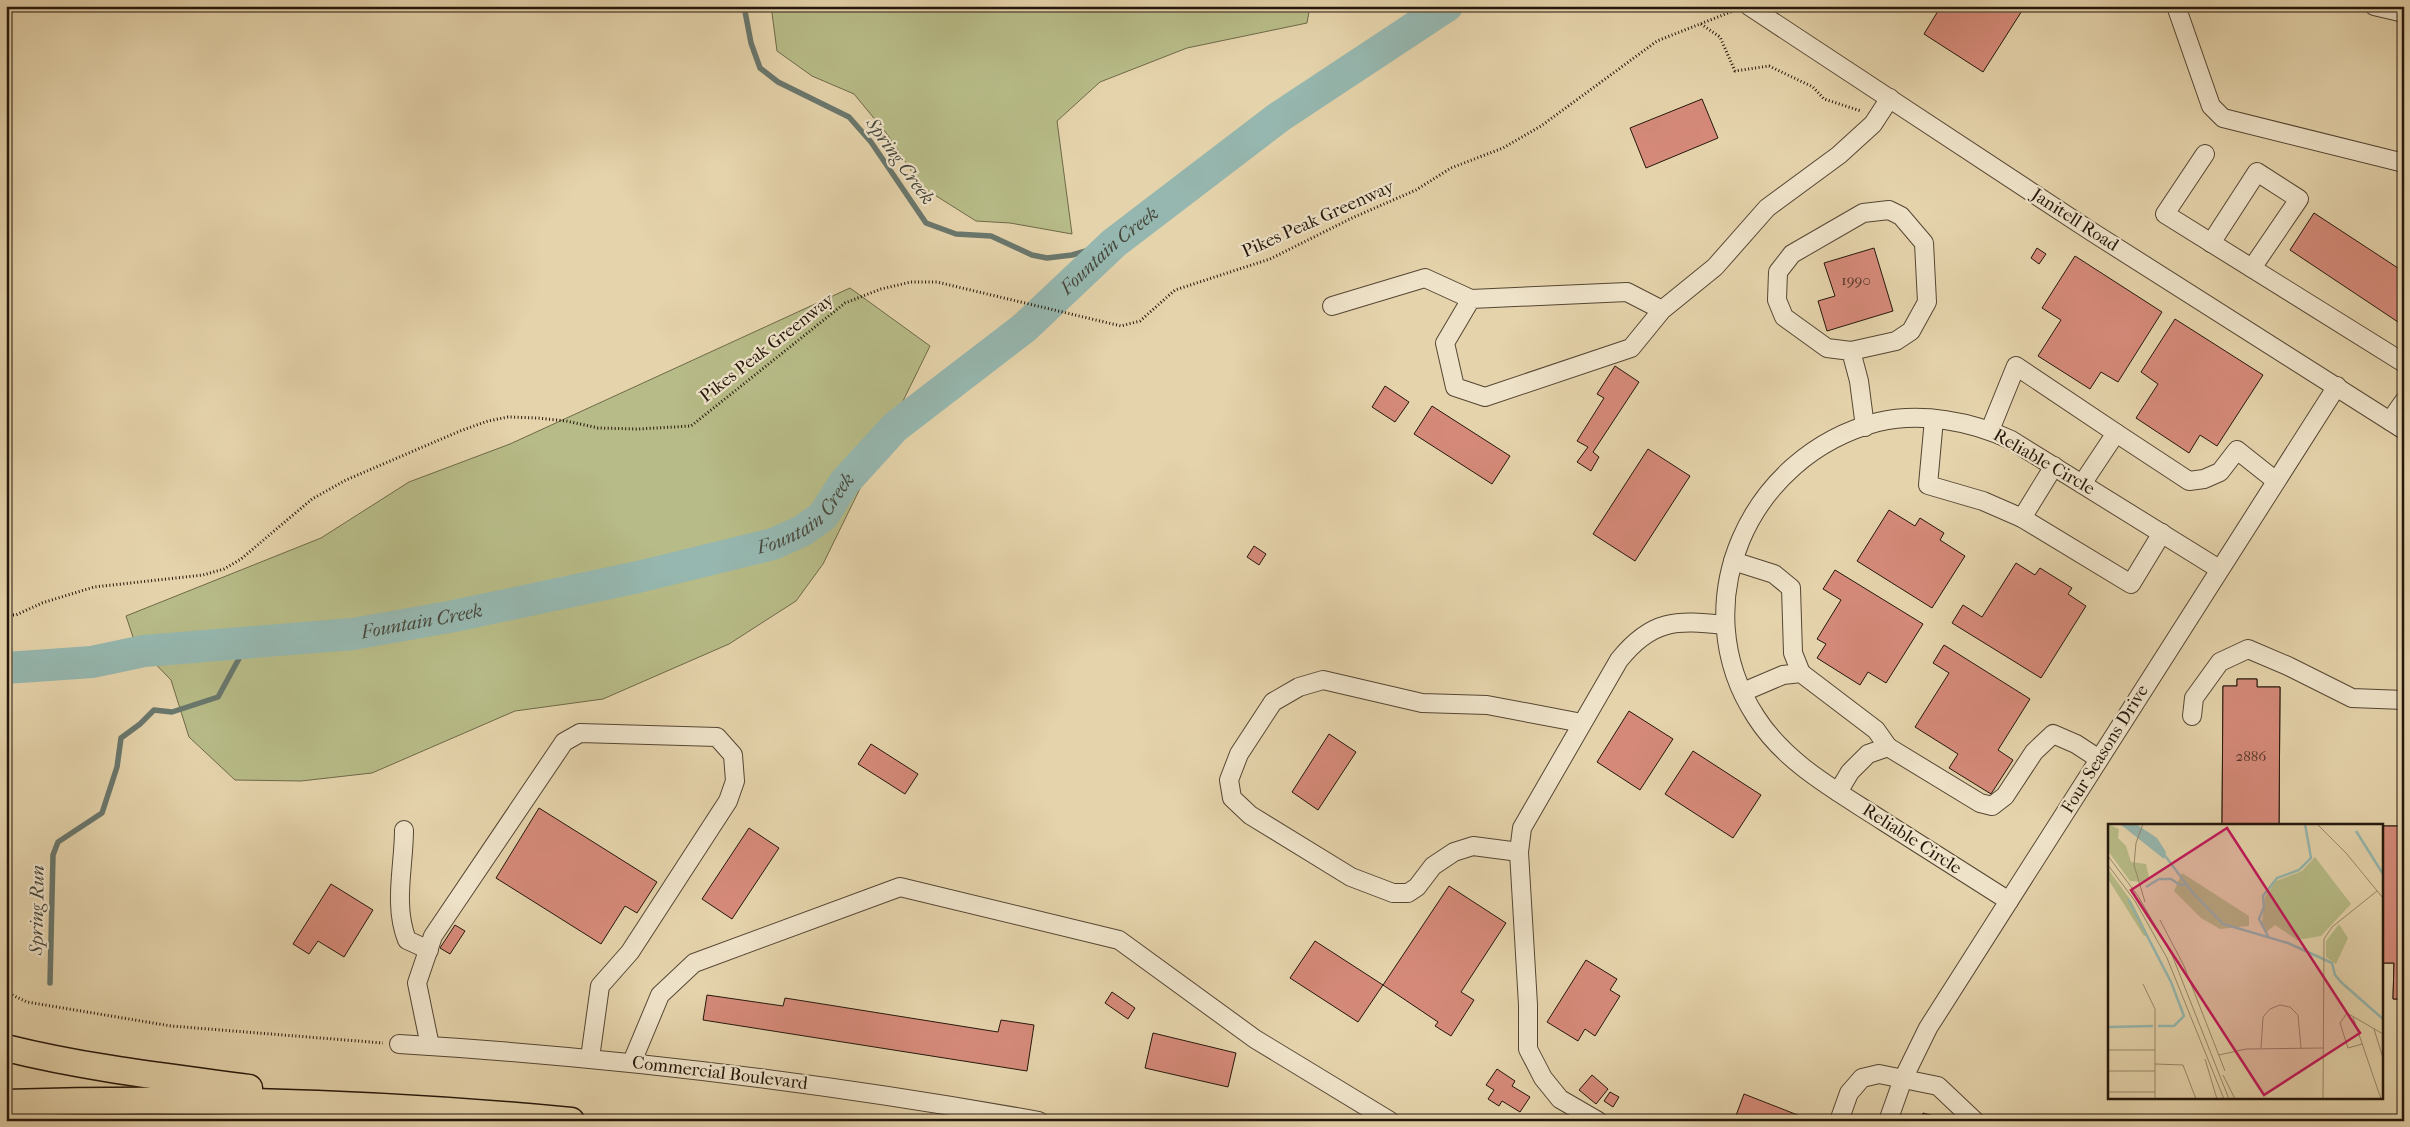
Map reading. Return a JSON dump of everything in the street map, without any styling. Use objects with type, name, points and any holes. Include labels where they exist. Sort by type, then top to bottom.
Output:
[{"type":"highway","points":[[6,1048],[45,1058],[128,1072],[376,1106],[571,1121]]},
{"type":"highway","points":[[6,1103],[80,1101],[376,1106]]},
{"type":"street","points":[[2176,6],[2211,106],[2223,118],[2404,163]]},
{"type":"street","points":[[2374,6],[2404,14]]},
{"type":"street","name":"Janitell Road","points":[[1743,8],[1862,80],[2089,230],[2337,386],[2397,426]]},
{"type":"street","points":[[1470,299],[1445,343],[1455,387],[1485,397],[1631,348],[1662,310],[1715,267],[1767,208],[1839,155],[1873,124],[1890,98]]},
{"type":"street","points":[[2204,154],[2165,214],[2404,363]]},
{"type":"street","points":[[2211,243],[2258,172],[2299,199],[2252,268]]},
{"type":"street","points":[[1889,210],[1901,216],[1924,243],[1927,302],[1911,331],[1896,341],[1852,351],[1827,348],[1784,317],[1776,300],[1778,272],[1792,254],[1863,214],[1889,210]]},
{"type":"street","points":[[1332,306],[1425,278],[1470,299],[1627,292],[1662,310]]},
{"type":"street","points":[[1852,351],[1860,381],[1865,427]]},
{"type":"street","points":[[1990,430],[2016,366],[2189,481],[2204,479],[2220,472],[2237,450],[2276,481]]},
{"type":"street","name":"Four Seasons Drive","points":[[1888,1121],[1903,1079],[1928,1028],[2337,386]]},
{"type":"street","points":[[2397,426],[2404,401]]},
{"type":"street","name":"Reliable Circle","points":[[2009,901],[1838,792],[1798,764],[1769,736],[1754,716],[1733,667],[1726,642],[1725,596],[1733,561],[1754,513],[1782,476],[1822,446],[1877,422],[1904,418],[1934,419],[1965,423],[1990,430],[2011,440],[2219,569]]},
{"type":"street","points":[[1934,419],[1928,485],[1983,501],[2022,518],[2131,584],[2162,533]]},
{"type":"street","points":[[2082,484],[2116,433]]},
{"type":"street","points":[[2022,518],[2054,466]]},
{"type":"street","points":[[1733,561],[1774,574],[1791,588],[1793,653],[1801,674],[1876,730],[1888,747],[1980,803],[1992,806],[2005,796],[2034,752],[2054,734],[2076,744],[2099,760]]},
{"type":"street","points":[[1598,1121],[1560,1099],[1543,1078],[1528,1049],[1528,1005],[1519,852],[1522,828],[1619,660],[1634,641],[1661,626],[1689,622],[1725,625]]},
{"type":"street","points":[[2192,716],[2194,698],[2220,662],[2248,649],[2288,666],[2352,698],[2404,700]]},
{"type":"street","points":[[1743,692],[1783,676],[1801,674]]},
{"type":"street","points":[[1519,852],[1473,846],[1454,852],[1433,866],[1417,887],[1408,893],[1393,893],[1351,877],[1250,815],[1232,798],[1229,780],[1239,754],[1273,702],[1298,687],[1323,680],[1422,703],[1487,705],[1582,723]]},
{"type":"street","points":[[430,1046],[418,983],[433,936],[564,742],[580,734],[717,737],[733,755],[735,781],[728,801],[630,952],[600,986],[590,1058]]},
{"type":"street","points":[[1838,792],[1850,772],[1868,754],[1888,747]]},
{"type":"street","points":[[404,830],[400,907],[402,928],[407,940],[429,950]]},
{"type":"street","points":[[632,1062],[660,995],[694,963],[900,887],[1119,940],[1254,1039],[1390,1121]]},
{"type":"street","name":"Commercial Boulevard","points":[[399,1044],[632,1062],[906,1097],[1039,1121]]},
{"type":"street","points":[[1839,1121],[1849,1092],[1862,1078],[1879,1074],[1938,1086],[1975,1121]]},
{"type":"path","name":"Pikes Peak Greenway","points":[[6,615],[16,615],[42,603],[94,587],[203,575],[224,569],[241,559],[312,499],[346,480],[460,430],[488,421],[508,417],[566,421],[598,428],[638,429],[691,426],[845,303],[881,289],[911,282],[936,282],[1121,326],[1140,321],[1175,290],[1270,260],[1352,218],[1416,190],[1451,168],[1503,148],[1541,126],[1657,41],[1743,8]]},
{"type":"path","points":[[1700,24],[1720,37],[1734,71],[1769,66],[1812,87],[1824,99],[1879,115]]},
{"type":"path","points":[[6,992],[26,1002],[171,1026],[399,1044]]},
{"type":"green space","points":[[769,6],[1310,6],[1307,23],[1187,48],[1100,82],[1057,121],[1072,234],[1010,223],[976,221],[922,187],[887,134],[854,94],[812,76],[777,51],[772,13]]},
{"type":"green space","points":[[850,288],[930,346],[823,564],[796,601],[729,644],[603,699],[515,711],[372,773],[301,781],[235,780],[189,737],[171,680],[135,643],[126,616],[321,538],[409,482],[510,444]]},
{"type":"building","points":[[1941,6],[2025,6],[1983,72],[1924,34]]},
{"type":"building","points":[[1702,99],[1718,138],[1646,168],[1630,128]]},
{"type":"building","points":[[2314,213],[2401,270],[2404,267],[2404,326],[2290,250]]},
{"type":"building","points":[[1874,248],[1893,311],[1827,331],[1818,301],[1835,296],[1824,263]]},
{"type":"building","points":[[2037,248],[2046,254],[2039,264],[2031,258]]},
{"type":"building","points":[[2075,256],[2162,312],[2118,382],[2101,372],[2090,389],[2038,356],[2061,320],[2042,308]]},
{"type":"building","points":[[2175,319],[2263,375],[2217,446],[2200,435],[2189,453],[2136,418],[2158,384],[2141,372]]},
{"type":"building","points":[[1615,366],[1639,382],[1593,452],[1599,457],[1591,471],[1577,462],[1588,447],[1577,441],[1604,398],[1597,394]]},
{"type":"building","points":[[1385,386],[1409,402],[1395,422],[1372,407]]},
{"type":"building","points":[[1432,406],[1510,456],[1492,484],[1414,434]]},
{"type":"building","points":[[1648,449],[1690,476],[1635,561],[1593,534]]},
{"type":"building","points":[[1889,510],[1915,526],[1920,518],[1944,533],[1940,540],[1965,556],[1932,608],[1857,561]]},
{"type":"building","points":[[1254,546],[1266,554],[1259,565],[1247,557]]},
{"type":"building","points":[[2016,563],[2035,575],[2040,568],[2072,588],[2068,594],[2086,606],[2041,678],[1952,623],[1963,605],[1982,617]]},
{"type":"building","points":[[1835,570],[1923,624],[1886,683],[1868,672],[1860,685],[1817,658],[1826,644],[1817,639],[1841,600],[1823,589]]},
{"type":"building","points":[[1944,645],[2030,699],[1998,750],[2013,760],[1991,794],[1949,768],[1958,754],[1915,727],[1949,673],[1933,663]]},
{"type":"building","points":[[2237,679],[2257,679],[2257,687],[2280,687],[2279,824],[2222,824],[2223,686],[2237,686]]},
{"type":"building","points":[[2237,679],[2257,679],[2257,687],[2280,687],[2279,824],[2222,824],[2223,686],[2237,686]]},
{"type":"building","points":[[1629,711],[1673,739],[1640,790],[1597,762]]},
{"type":"building","points":[[1329,734],[1356,752],[1318,810],[1292,792]]},
{"type":"building","points":[[871,744],[918,774],[905,794],[858,764]]},
{"type":"building","points":[[1693,751],[1761,795],[1733,838],[1665,794]]},
{"type":"building","points":[[539,808],[657,882],[637,913],[625,906],[601,944],[496,878]]},
{"type":"building","points":[[2382,826],[2404,826],[2404,999],[2393,999],[2394,963],[2382,963]]},
{"type":"building","points":[[2382,826],[2404,826],[2404,999],[2393,999],[2394,963],[2382,963]]},
{"type":"building","points":[[749,828],[779,848],[732,919],[702,899]]},
{"type":"building","points":[[331,884],[373,910],[344,957],[318,941],[309,954],[293,944]]},
{"type":"building","points":[[1449,886],[1506,923],[1461,992],[1474,1000],[1451,1036],[1435,1026],[1438,1022],[1383,985]]},
{"type":"building","points":[[455,925],[465,931],[450,954],[440,948]]},
{"type":"building","points":[[1315,941],[1383,985],[1358,1022],[1290,978]]},
{"type":"building","points":[[1586,960],[1617,979],[1610,990],[1620,996],[1595,1036],[1585,1029],[1578,1041],[1547,1022]]},
{"type":"building","points":[[1112,992],[1135,1008],[1128,1019],[1105,1003]]},
{"type":"building","points":[[707,995],[783,1006],[785,998],[998,1032],[1001,1020],[1034,1025],[1027,1071],[703,1020]]},
{"type":"building","points":[[1153,1033],[1236,1053],[1228,1087],[1145,1068]]},
{"type":"building","points":[[1497,1069],[1515,1081],[1512,1086],[1530,1097],[1520,1112],[1502,1101],[1499,1106],[1488,1099],[1494,1090],[1486,1085]]},
{"type":"building","points":[[1592,1075],[1608,1089],[1596,1104],[1579,1090]]},
{"type":"building","points":[[1610,1092],[1619,1097],[1613,1107],[1604,1101]]},
{"type":"building","points":[[1744,1094],[1813,1121],[1734,1121]]},
{"type":"building","points":[[1923,1113],[1938,1117],[1937,1121],[1921,1121]]},
{"type":"waterway","name":"Spring Creek","points":[[744,6],[751,43],[760,68],[778,82],[849,117],[871,142],[926,223],[956,234],[991,236],[1032,255],[1047,258],[1072,255],[1114,243]]},
{"type":"waterway","name":"Fountain Creek","points":[[6,668],[92,662],[144,651],[353,634],[454,616],[638,577],[773,544],[802,531],[823,516],[844,483],[895,427],[1024,328],[1114,243],[1279,117],[1447,6]]},
{"type":"waterway","name":"Spring Run","points":[[50,983],[53,855],[58,842],[102,813],[117,767],[121,738],[140,724],[154,710],[172,712],[218,697],[248,642]]}]
